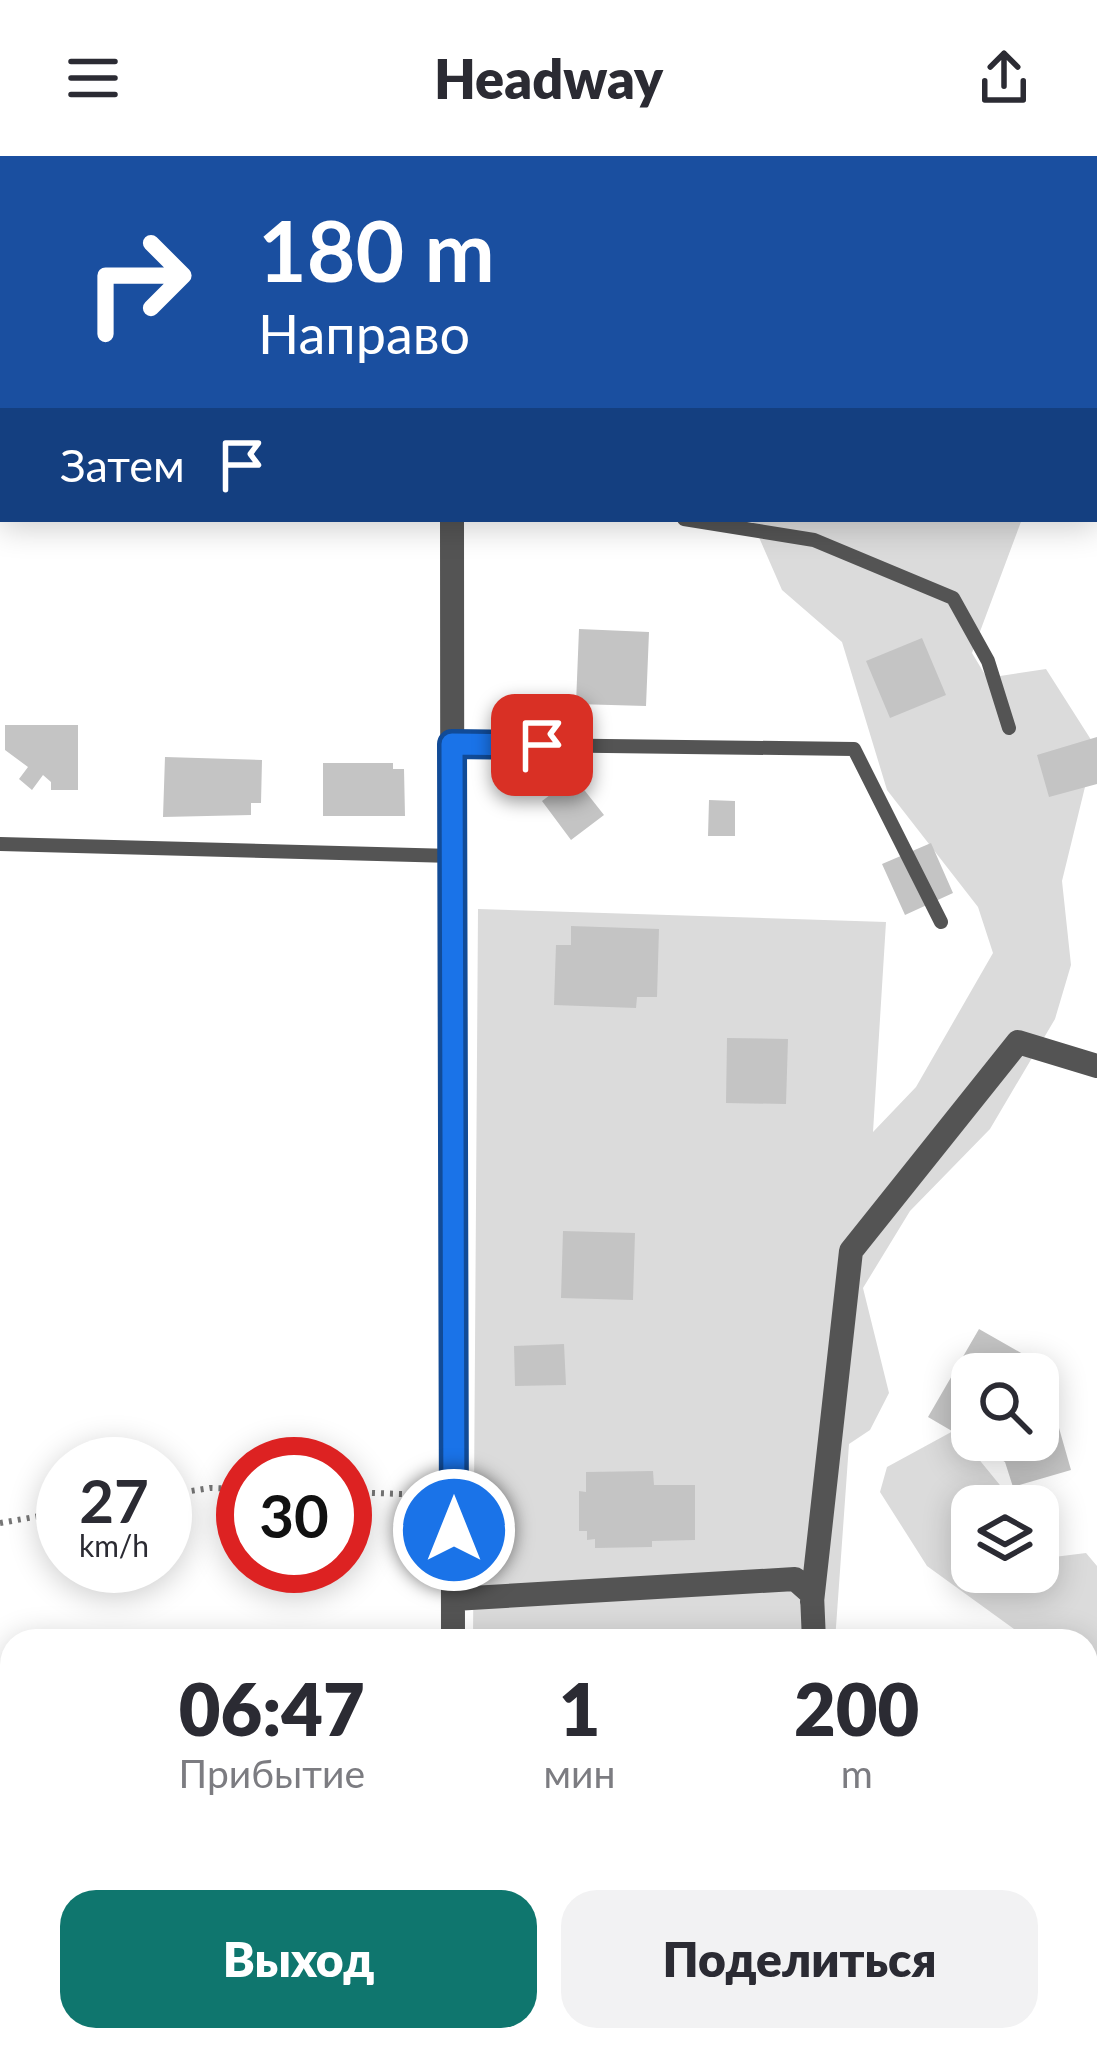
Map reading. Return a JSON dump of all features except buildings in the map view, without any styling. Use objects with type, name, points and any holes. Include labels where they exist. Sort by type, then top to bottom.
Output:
[{"type":"street","points":[[452,522],[453,1629]]},
{"type":"street","points":[[812,1602],[851,1251],[1018,1042],[1097,1066]]},
{"type":"street","points":[[454,1599],[795,1579],[812,1594],[813,1629]]},
{"type":"lane","points":[[703,522],[814,540],[953,598],[988,662],[1009,728]]},
{"type":"lane","points":[[452,744],[854,749],[941,922]]},
{"type":"lane","points":[[0,844],[452,856]]},
{"type":"path","points":[[372,1493],[454,1496]]},
{"type":"path","points":[[0,1522],[36,1516]]},
{"type":"shaded area","points":[[752,522],[1021,522],[972,653],[987,678],[1046,669],[1095,746],[1062,881],[1071,965],[1055,1019],[990,1129],[910,1211],[863,1288],[889,1393],[870,1430],[849,1444],[836,1629],[473,1629],[478,909],[886,922],[873,1132],[916,1087],[993,953],[978,907],[887,790],[842,642],[782,590]]},
{"type":"shaded area","points":[[951,1432],[951,1461],[980,1461],[1000,1485],[951,1485],[951,1583],[927,1566],[880,1492],[887,1467]]},
{"type":"shaded area","points":[[1086,1553],[1097,1566],[1097,1629],[1014,1629],[964,1593],[1059,1593],[1059,1556]]},
{"type":"route","points":[[454,1530],[452,744],[542,745]]}]
